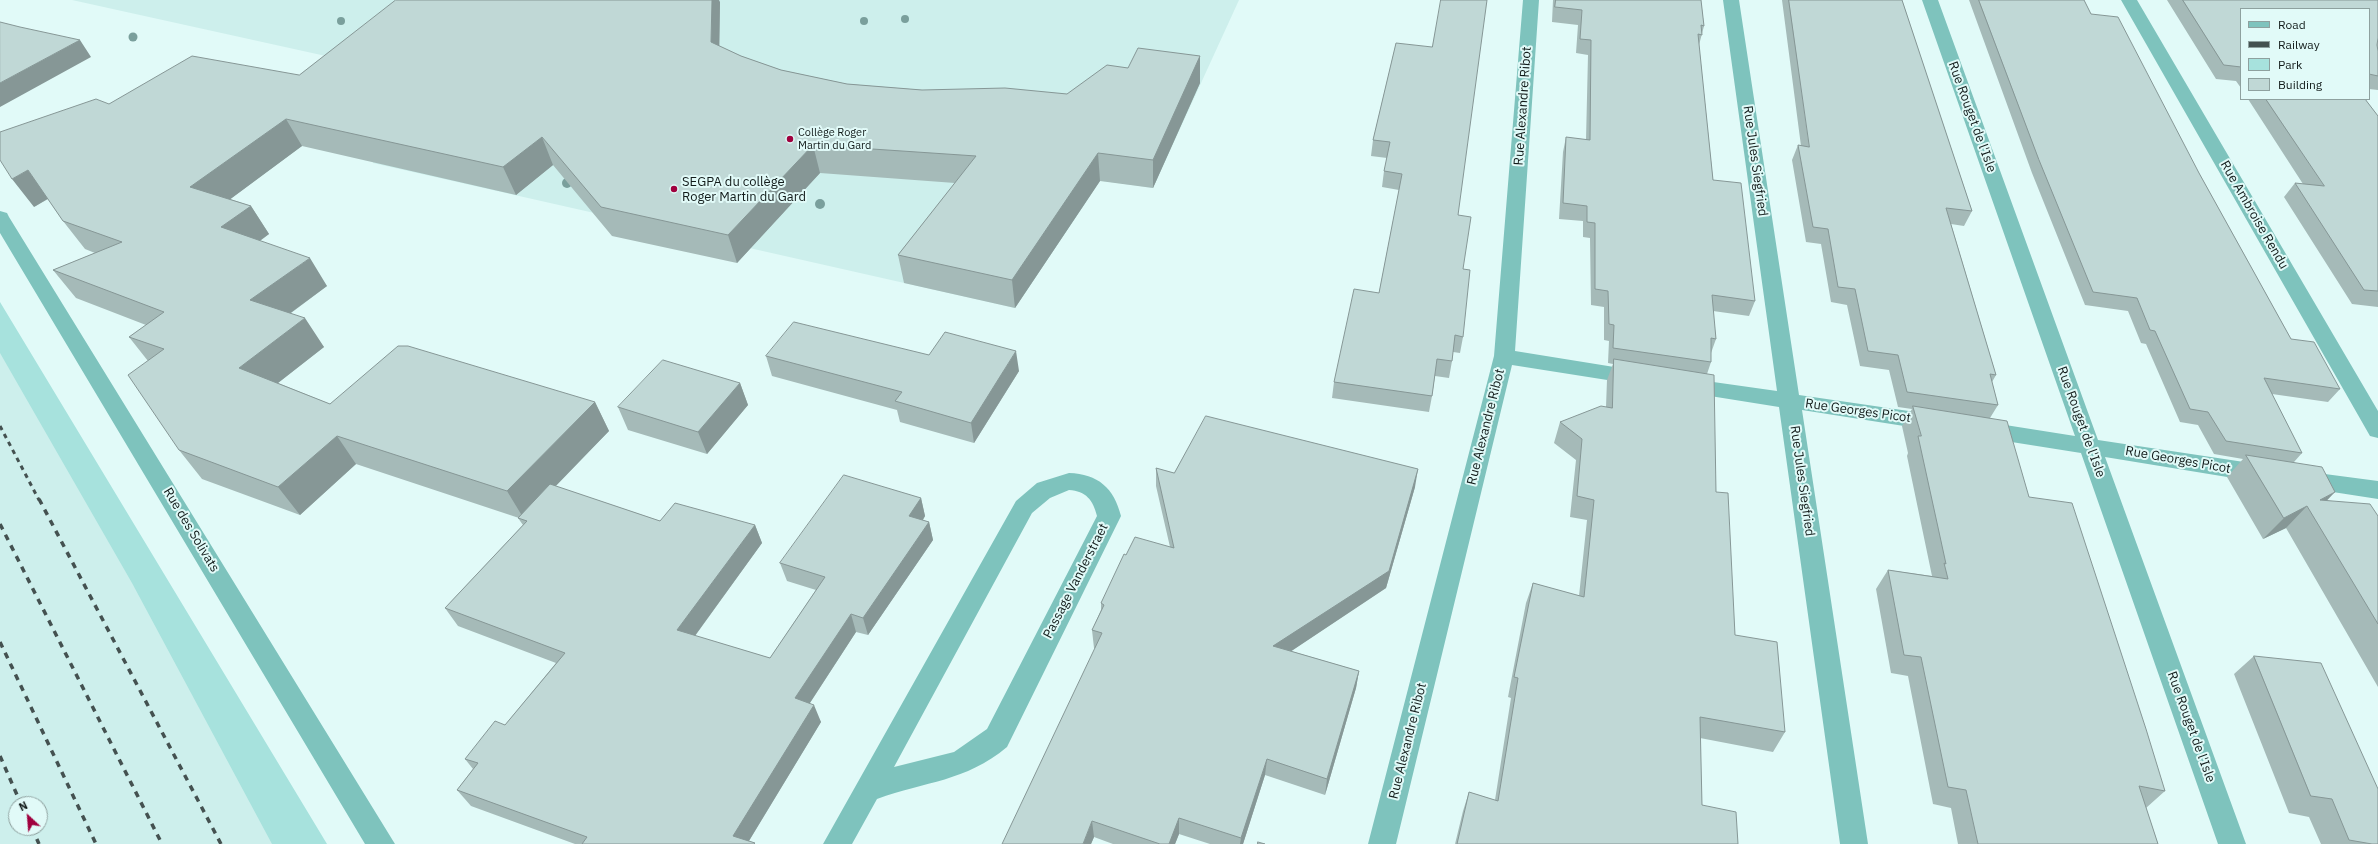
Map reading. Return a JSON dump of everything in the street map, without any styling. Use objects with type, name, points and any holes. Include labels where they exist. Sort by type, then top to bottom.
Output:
[{"type":"street","name":"Rue Alexandre Ribot","points":[[1382,844],[1504,356],[1531,0]]},
{"type":"street","name":"Rue Jules Siegfried","points":[[1731,0],[1854,844]]},
{"type":"street","name":"Rue Rouget de l'Isle","points":[[1930,0],[2232,844]]},
{"type":"street","name":"Rue Ambroise Rendu","points":[[2129,0],[2378,430]]},
{"type":"street","name":"Rue des Solivats","points":[[0,217],[380,844]]},
{"type":"street","name":"Rue Georges Picot","points":[[1504,356],[1790,401],[2090,445],[2284,478],[2378,490]]},
{"type":"street","name":"Passage Vanderstraet","points":[[837,844],[870,788],[1024,507],[1049,487],[1066,482],[1086,482],[1097,490],[1107,502],[1109,516],[997,738],[978,755],[954,767],[912,774],[870,788]]},
{"type":"shaded area","name":"Collège Roger Martin du Gard","points":[[72,0],[1239,0],[1153,188],[1088,179],[1078,200],[1086,202],[1015,308],[373,163],[362,64]]},
{"type":"shaded area","points":[[0,317],[307,844],[0,844]]},
{"type":"green space","points":[[0,302],[327,844],[272,844],[132,583],[0,353]]},
{"type":"building","points":[[396,0],[712,0],[711,42],[741,56],[781,70],[847,84],[922,90],[1005,88],[1067,94],[1107,65],[1128,68],[1138,48],[1200,56],[1153,160],[1098,153],[1012,280],[898,255],[976,156],[813,145],[728,235],[601,207],[542,137],[503,167],[286,119],[190,187],[251,206],[221,227],[310,258],[250,300],[305,318],[239,368],[330,404],[398,346],[408,346],[595,402],[507,491],[337,436],[278,487],[179,450],[128,375],[164,349],[129,337],[164,312],[53,270],[122,242],[63,221],[28,170],[12,179],[0,160],[0,132],[96,99],[109,104],[192,56],[299,75]]},
{"type":"building","points":[[1441,0],[1487,0],[1458,215],[1471,217],[1463,269],[1470,270],[1463,337],[1455,335],[1452,361],[1437,359],[1432,396],[1334,382],[1354,289],[1379,293],[1402,174],[1384,171],[1390,142],[1373,140],[1396,43],[1432,47]]},
{"type":"building","points":[[1556,0],[1701,0],[1704,26],[1701,25],[1702,35],[1698,34],[1713,180],[1741,183],[1755,301],[1712,295],[1716,339],[1711,338],[1711,362],[1613,348],[1614,325],[1609,324],[1608,291],[1595,289],[1595,223],[1587,222],[1587,206],[1563,203],[1566,137],[1590,140],[1591,40],[1580,39],[1582,10],[1555,7]]},
{"type":"building","points":[[1789,0],[1902,0],[1972,211],[1946,208],[1996,375],[1990,374],[1998,405],[1907,392],[1898,355],[1868,351],[1855,289],[1838,287],[1828,229],[1813,227],[1798,145],[1809,147]]},
{"type":"building","points":[[1979,0],[2084,0],[2091,14],[2118,17],[2199,173],[2291,339],[2314,342],[2340,389],[2264,378],[2302,453],[2226,441],[2208,412],[2190,409],[2155,331],[2150,330],[2137,298],[2093,292],[2039,160]]},
{"type":"building","points":[[2183,0],[2378,0],[2378,76],[2370,74],[2370,8],[2240,8],[2240,67],[2224,65]]},
{"type":"building","points":[[0,22],[20,27],[80,40],[0,83]]},
{"type":"building","points":[[2267,100],[2366,100],[2378,116],[2378,291],[2364,290],[2295,183],[2324,186]]},
{"type":"building","points":[[794,322],[929,355],[945,332],[1016,351],[971,423],[895,401],[902,392],[766,356]]},
{"type":"building","points":[[1614,359],[1714,375],[1716,492],[1728,493],[1735,635],[1777,642],[1785,732],[1700,717],[1702,805],[1736,812],[1738,844],[1457,844],[1469,792],[1498,801],[1518,678],[1514,677],[1533,583],[1584,597],[1594,500],[1577,496],[1582,439],[1560,422],[1601,406],[1612,408]]},
{"type":"building","points":[[663,360],[740,383],[698,432],[618,407]]},
{"type":"building","points":[[1913,406],[2007,421],[2029,497],[2072,503],[2165,791],[2139,786],[2158,844],[1978,844],[1966,790],[1948,787],[1921,657],[1904,655],[1888,570],[1948,579],[1918,436],[1921,436]]},
{"type":"building","points":[[1206,416],[1418,469],[1389,571],[1273,646],[1359,671],[1327,779],[1267,759],[1241,838],[1179,818],[1169,844],[1160,844],[1092,821],[1083,844],[1002,844],[1102,633],[1092,630],[1104,605],[1101,603],[1124,554],[1126,555],[1135,537],[1174,548],[1156,468],[1174,473]]},
{"type":"building","points":[[2246,455],[2322,467],[2335,492],[2320,500],[2370,504],[2378,516],[2378,624],[2307,506],[2284,518]]},
{"type":"building","points":[[844,475],[921,498],[909,516],[929,522],[863,618],[851,614],[795,698],[814,705],[733,836],[755,843],[754,844],[582,844],[587,837],[457,790],[478,763],[465,759],[495,721],[505,725],[565,653],[445,608],[527,521],[518,518],[550,484],[660,521],[675,503],[755,525],[677,630],[770,658],[825,577],[780,563]]},
{"type":"building","points":[[2254,656],[2321,663],[2378,789],[2378,844],[2349,840],[2332,799],[2311,796]]},
{"type":"railway","points":[[0,426],[39,500]]},
{"type":"railway","points":[[39,499],[221,844]]},
{"type":"railway","points":[[0,524],[162,844]]},
{"type":"railway","points":[[0,642],[96,844]]},
{"type":"railway","points":[[0,756],[18,796]]},
{"type":"railway","points":[[36,836],[39,844]]},
{"type":"place","name":"Collège Roger Martin du Gard","points":[[790,139]]},
{"type":"place","name":"SEGPA du collège Roger Martin du Gard","points":[[674,189]]}]
